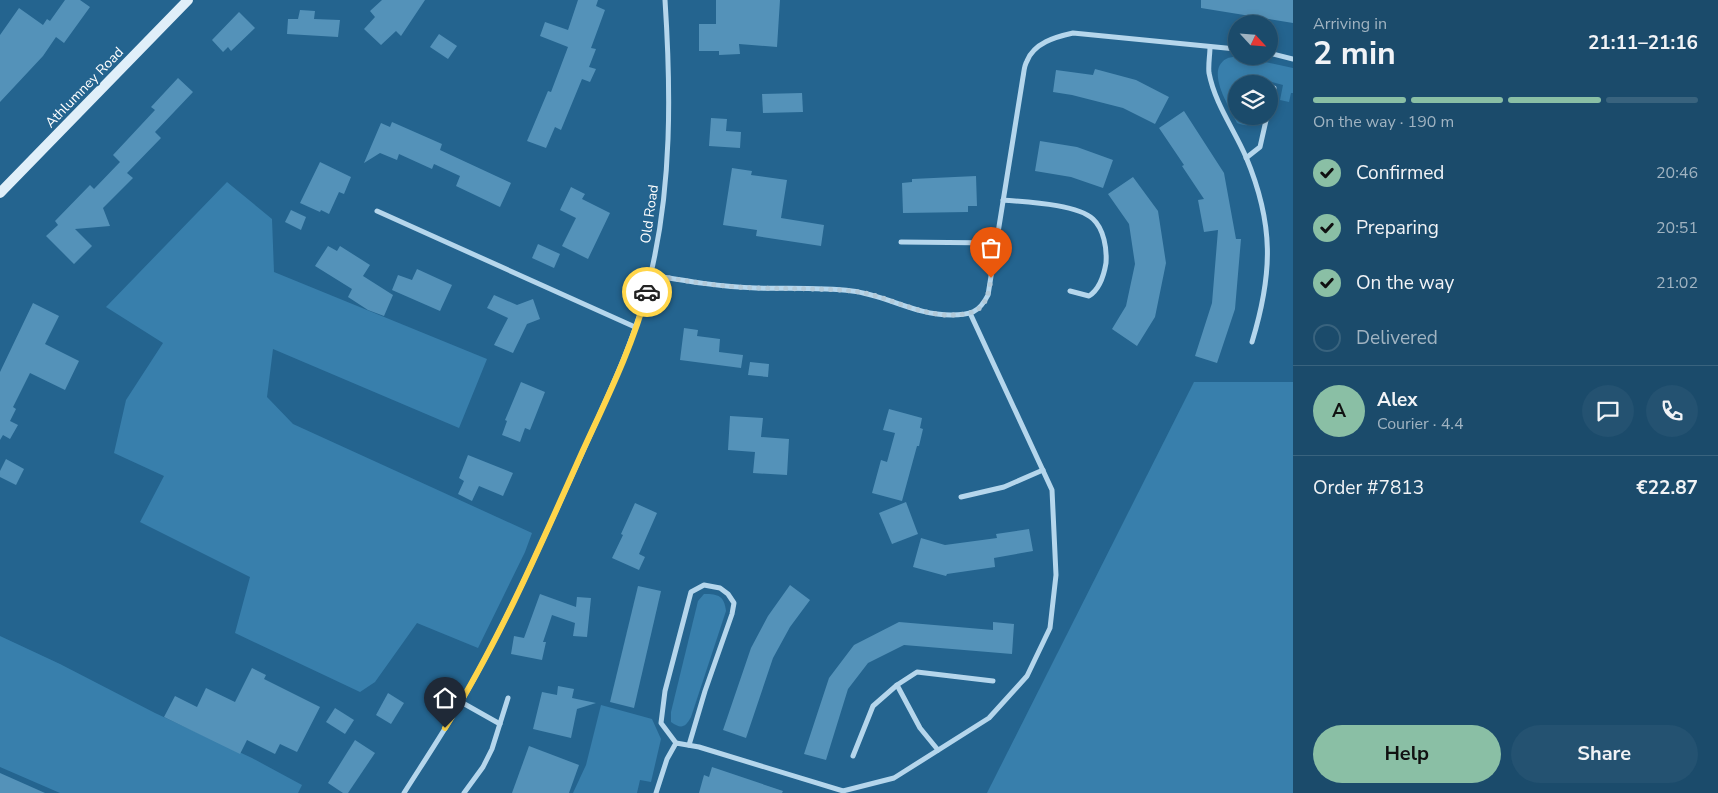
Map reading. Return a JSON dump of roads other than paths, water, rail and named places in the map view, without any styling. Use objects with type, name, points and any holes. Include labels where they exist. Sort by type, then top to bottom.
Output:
[{"type":"main road","name":"Athlumney Road","points":[[0,194],[188,0]]},
{"type":"street","name":"Old Road","points":[[404,793],[461,702],[544,539],[616,376],[643,305],[651,275],[660,224],[666,165],[668,54],[665,0]]},
{"type":"street","points":[[651,275],[686,282],[754,288],[853,291],[933,314],[970,313],[982,307],[988,295],[1027,61],[1034,50],[1046,42],[1073,33],[1228,48]]},
{"type":"street","points":[[1210,47],[1209,71],[1213,91],[1246,158],[1258,189],[1266,223],[1268,252],[1266,285],[1252,342]]},
{"type":"street","points":[[1278,55],[1293,59]]},
{"type":"street","points":[[1246,158],[1260,146],[1265,125]]},
{"type":"street","points":[[1003,200],[1065,207],[1092,218],[1099,227],[1104,238],[1106,260],[1100,284],[1089,296],[1070,290]]},
{"type":"street","points":[[378,211],[635,327]]},
{"type":"street","points":[[901,242],[996,243]]},
{"type":"street","points":[[689,745],[734,603],[728,594],[720,588],[704,585],[691,592],[665,691],[661,723],[676,743],[699,747],[842,792],[894,778],[989,718],[1027,676],[1050,628],[1056,575],[1052,490],[970,313]]},
{"type":"street","points":[[961,496],[1004,487],[1043,470]]},
{"type":"street","points":[[852,756],[873,706],[897,685],[917,672],[993,681]]},
{"type":"street","points":[[897,685],[920,728],[938,750]]},
{"type":"street","points":[[464,793],[483,767],[492,750],[508,698]]},
{"type":"street","points":[[461,702],[500,724]]},
{"type":"street","points":[[656,793],[667,758],[676,743]]}]
